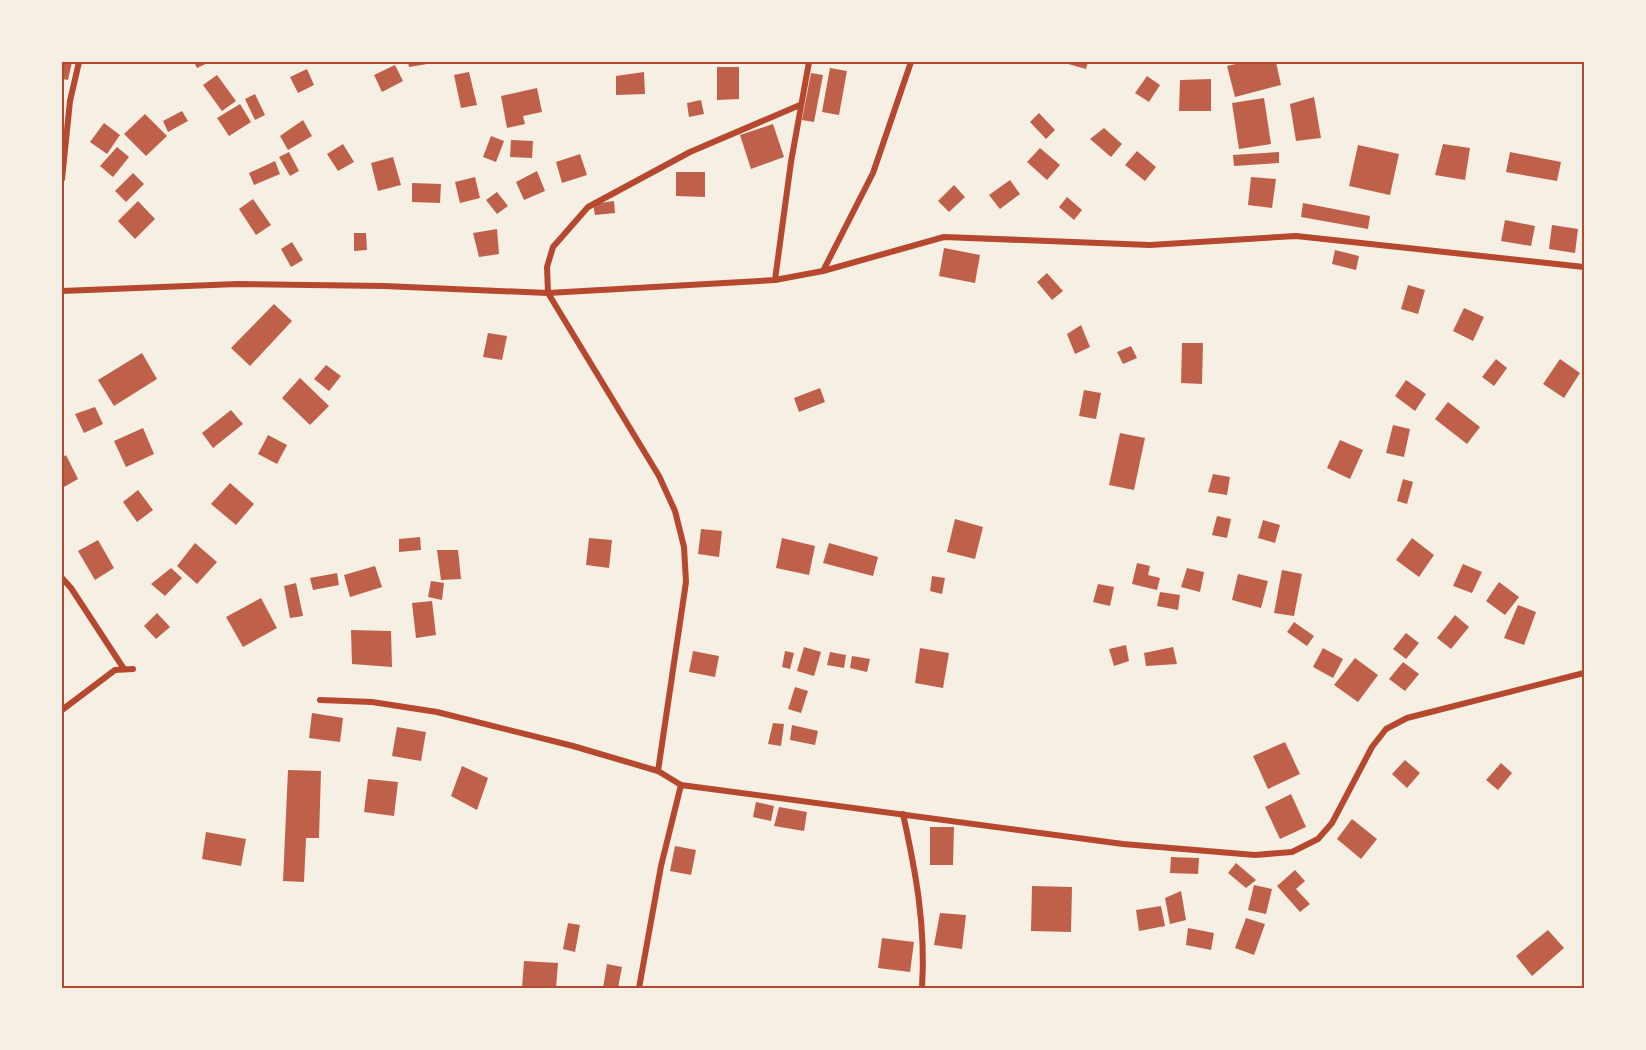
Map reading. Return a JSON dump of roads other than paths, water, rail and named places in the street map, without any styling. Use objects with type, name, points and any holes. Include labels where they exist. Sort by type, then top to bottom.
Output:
[{"type":"street","points":[[62,179],[70,101],[79,62]]},
{"type":"street","points":[[775,280],[800,105],[809,62]]},
{"type":"street","points":[[823,272],[873,173],[911,62]]},
{"type":"street","points":[[658,771],[686,582],[684,547],[675,511],[659,476],[548,293],[546,267],[553,247],[588,207],[690,152],[800,105]]},
{"type":"street","points":[[62,291],[237,284],[384,286],[548,293],[775,280],[823,272],[944,237],[1150,245],[1296,236],[1584,267]]},
{"type":"street","points":[[62,578],[71,588],[124,669]]},
{"type":"street","points":[[62,710],[115,670],[133,669]]},
{"type":"street","points":[[320,700],[372,702],[437,712],[573,746],[658,771],[681,785],[1123,844],[1255,855],[1292,852],[1318,839],[1332,823],[1372,747],[1386,729],[1407,718],[1584,673]]},
{"type":"street","points":[[639,988],[662,866],[681,785]]},
{"type":"street","points":[[903,814],[917,876],[922,924],[922,988]]}]
